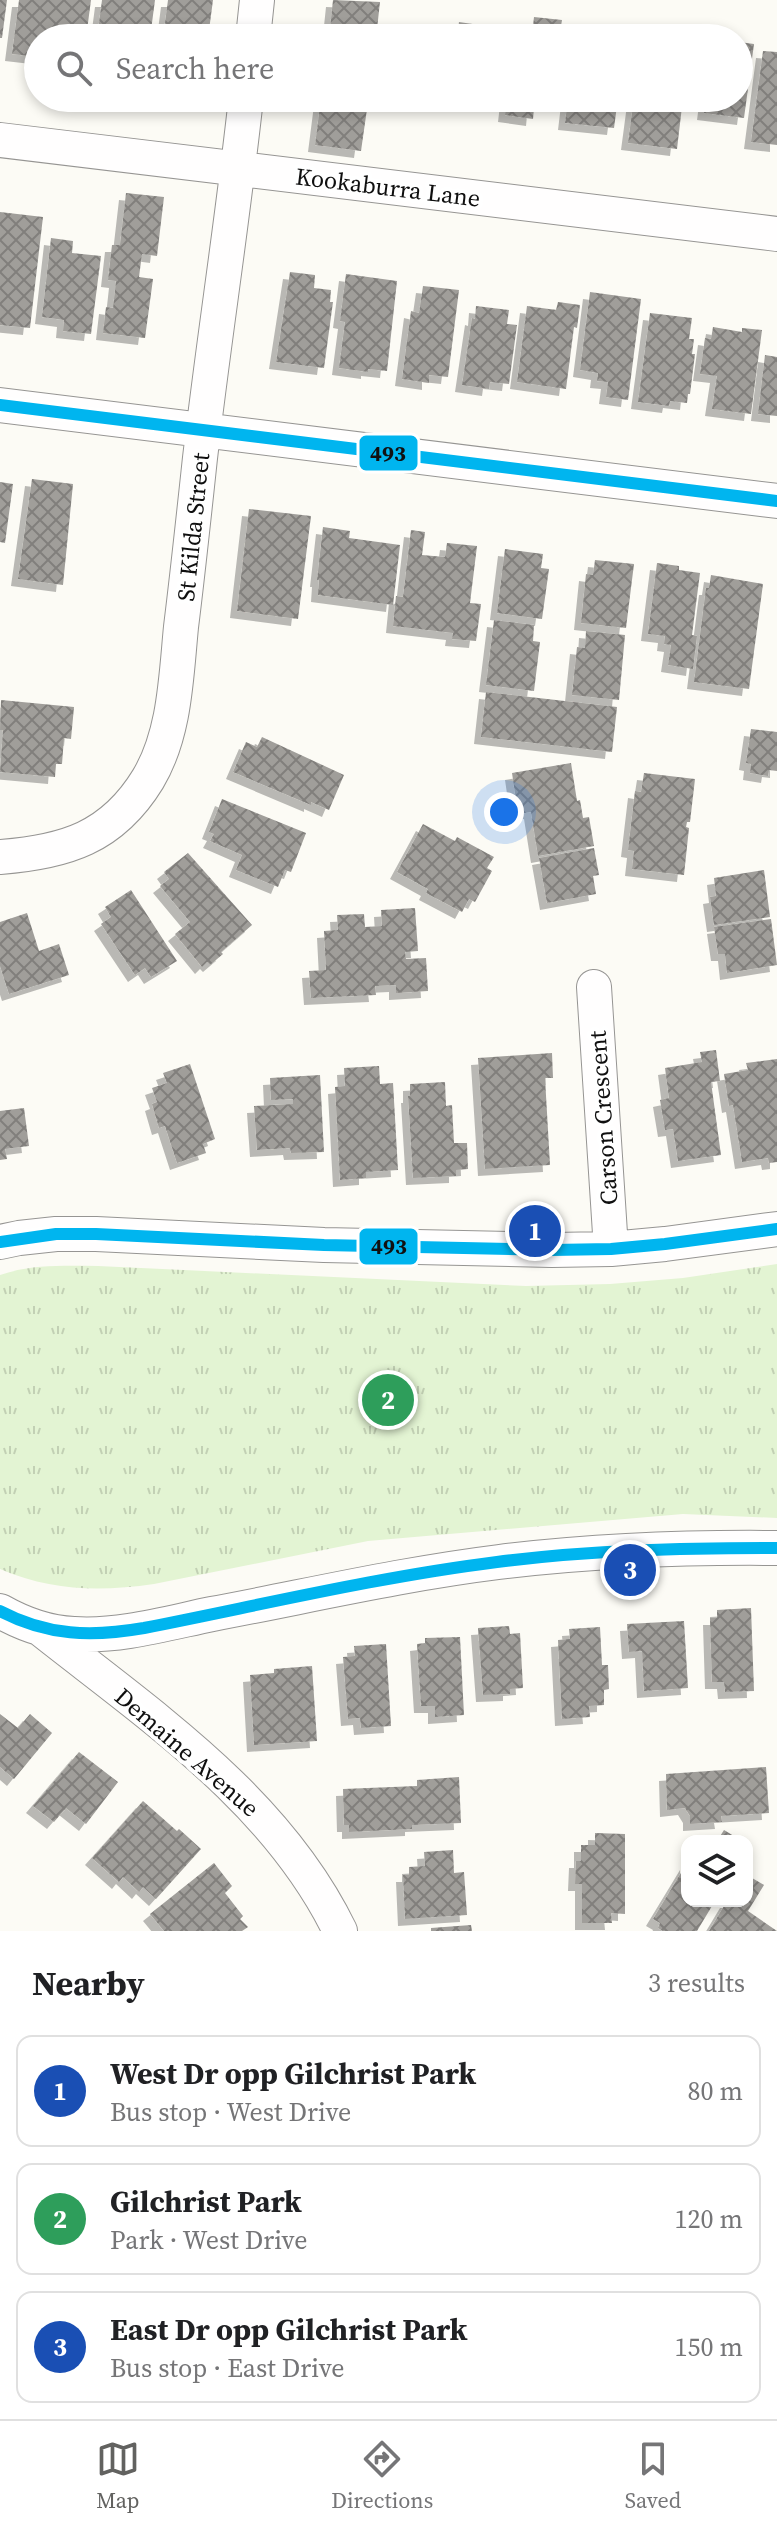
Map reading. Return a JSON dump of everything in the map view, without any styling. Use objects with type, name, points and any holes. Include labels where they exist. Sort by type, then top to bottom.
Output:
[{"type":"street","points":[[254,24],[257,0]]},
{"type":"street","name":"St Kilda Street","points":[[0,857],[58,850],[99,831],[135,798],[155,765],[169,724],[244,112]]},
{"type":"street","name":"Kookaburra Lane","points":[[0,140],[777,234]]},
{"type":"street","points":[[0,405],[777,501]]},
{"type":"street","name":"Carson Crescent","points":[[594,987],[611,1249]]},
{"type":"street","points":[[0,1242],[56,1234],[96,1234],[324,1245],[611,1249],[777,1229]]},
{"type":"street","points":[[0,1611],[42,1630],[75,1634],[137,1629],[364,1583],[500,1562],[655,1549],[777,1548]]},
{"type":"street","name":"Demaine Avenue","points":[[42,1630],[152,1715],[259,1813],[304,1868],[340,1931]]},
{"type":"green space","points":[[777,1264],[777,1518],[683,1514],[368,1541],[154,1584],[114,1588],[57,1586],[0,1569],[0,1275],[36,1267],[98,1266],[526,1286],[683,1278]]},
{"type":"building","points":[[0,0],[7,0],[2,38],[0,38]]},
{"type":"building","points":[[19,0],[91,0],[88,24],[24,24],[24,55],[12,54]]},
{"type":"building","points":[[102,0],[155,0],[152,24],[99,24]]},
{"type":"building","points":[[168,0],[213,0],[210,24],[165,24]]},
{"type":"building","points":[[333,0],[380,2],[378,24],[330,24]]},
{"type":"building","points":[[534,17],[562,20],[561,24],[533,24]]},
{"type":"building","points":[[763,51],[777,52],[777,145],[751,142]]},
{"type":"building","points":[[319,112],[367,112],[361,151],[315,145]]},
{"type":"building","points":[[505,112],[534,112],[533,119],[505,115]]},
{"type":"building","points":[[566,112],[616,112],[614,128],[565,123]]},
{"type":"building","points":[[632,112],[681,112],[677,149],[628,143]]},
{"type":"building","points":[[704,112],[745,112],[744,118]]},
{"type":"building","points":[[126,193],[164,197],[157,256],[142,254],[139,277],[153,279],[145,338],[103,333],[106,307],[113,308],[116,281],[108,280],[112,245],[120,245]]},
{"type":"building","points":[[0,212],[43,217],[30,328],[0,325]]},
{"type":"building","points":[[51,238],[73,241],[72,253],[101,256],[91,334],[63,331],[64,320],[42,317]]},
{"type":"building","points":[[290,272],[315,275],[314,288],[331,290],[330,302],[333,302],[324,368],[276,362]]},
{"type":"building","points":[[346,274],[397,281],[387,371],[339,368],[345,322],[340,321]]},
{"type":"building","points":[[423,286],[459,290],[448,377],[429,375],[429,383],[402,379],[411,311],[419,313]]},
{"type":"building","points":[[590,292],[641,299],[628,400],[606,397],[608,382],[597,381],[598,373],[580,370]]},
{"type":"building","points":[[558,302],[580,305],[566,389],[517,382],[527,306],[556,310]]},
{"type":"building","points":[[476,306],[509,310],[507,324],[517,325],[509,384],[490,382],[489,389],[462,385]]},
{"type":"building","points":[[650,313],[692,318],[689,339],[694,339],[692,354],[695,354],[687,403],[670,401],[669,406],[638,402]]},
{"type":"building","points":[[713,327],[742,332],[742,328],[762,330],[751,414],[712,409],[717,376],[700,374],[705,338],[711,339]]},
{"type":"building","points":[[765,355],[777,357],[777,416],[758,414]]},
{"type":"building","points":[[32,479],[73,484],[63,585],[18,579]]},
{"type":"building","points":[[0,482],[13,484],[5,543],[0,542]]},
{"type":"building","points":[[249,509],[311,516],[298,619],[237,611]]},
{"type":"building","points":[[323,527],[350,531],[349,538],[400,545],[393,605],[318,595]]},
{"type":"building","points":[[411,530],[425,532],[422,555],[445,557],[447,543],[477,546],[470,603],[481,604],[476,641],[452,639],[453,633],[393,626],[396,596],[403,597]]},
{"type":"building","points":[[505,549],[543,554],[541,568],[549,569],[542,619],[497,613]]},
{"type":"building","points":[[595,560],[634,564],[626,628],[581,623],[586,574],[593,575]]},
{"type":"building","points":[[657,563],[700,573],[692,635],[697,636],[693,669],[668,665],[671,645],[664,644],[665,636],[648,634]]},
{"type":"building","points":[[711,575],[763,584],[749,689],[694,682],[706,588],[709,588]]},
{"type":"building","points":[[494,620],[534,625],[533,641],[540,642],[534,691],[486,685]]},
{"type":"building","points":[[586,631],[625,635],[619,700],[572,695],[577,647],[585,648]]},
{"type":"building","points":[[486,692],[617,707],[612,752],[481,737]]},
{"type":"building","points":[[1,700],[74,707],[71,739],[64,738],[62,764],[56,764],[55,777],[0,772],[3,730],[0,730]]},
{"type":"building","points":[[751,729],[777,732],[777,771],[769,770],[768,776],[750,773],[751,764],[746,763]]},
{"type":"building","points":[[262,737],[344,775],[329,810],[233,772],[246,742],[257,747]]},
{"type":"building","points":[[571,763],[577,801],[580,800],[583,818],[589,817],[594,846],[538,856],[531,812],[518,814],[512,773]]},
{"type":"building","points":[[644,773],[695,779],[690,822],[686,827],[689,828],[684,875],[632,869],[634,851],[628,850],[635,791],[641,792]]},
{"type":"building","points":[[222,799],[306,833],[291,872],[285,870],[278,887],[236,870],[242,855],[210,841],[214,834],[209,832]]},
{"type":"building","points":[[423,824],[455,841],[457,837],[494,857],[487,868],[492,871],[475,902],[469,899],[462,912],[426,893],[428,889],[397,872]]},
{"type":"building","points":[[594,848],[599,875],[593,876],[596,894],[547,903],[539,858]]},
{"type":"building","points":[[188,853],[252,925],[210,965],[207,962],[202,967],[175,934],[190,922],[160,886],[169,879],[164,872]]},
{"type":"building","points":[[764,870],[770,917],[714,925],[710,897],[716,896],[714,878]]},
{"type":"building","points":[[131,890],[177,961],[151,977],[145,968],[135,975],[101,924],[111,917],[105,907]]},
{"type":"building","points":[[415,908],[418,951],[405,952],[406,959],[426,958],[428,991],[396,993],[396,985],[375,986],[376,995],[311,998],[309,971],[326,970],[324,931],[338,930],[337,915],[364,914],[365,927],[382,926],[381,910]]},
{"type":"building","points":[[27,913],[39,951],[59,944],[69,975],[9,994],[0,966],[0,922]]},
{"type":"building","points":[[771,919],[777,965],[727,973],[725,954],[718,954],[714,927]]},
{"type":"building","points":[[716,1050],[720,1081],[711,1082],[721,1155],[678,1161],[673,1129],[665,1130],[660,1100],[669,1098],[665,1068],[702,1062],[700,1052]]},
{"type":"building","points":[[552,1053],[553,1078],[545,1078],[550,1165],[485,1169],[478,1058]]},
{"type":"building","points":[[777,1059],[777,1162],[769,1163],[768,1158],[742,1162],[733,1105],[729,1106],[724,1074],[748,1070],[746,1063]]},
{"type":"building","points":[[190,1064],[215,1139],[203,1144],[206,1153],[177,1163],[165,1126],[159,1128],[152,1104],[157,1102],[152,1088],[167,1083],[163,1073]]},
{"type":"building","points":[[379,1066],[380,1084],[393,1083],[398,1170],[366,1172],[366,1178],[340,1180],[335,1087],[345,1086],[344,1068]]},
{"type":"building","points":[[320,1075],[324,1152],[291,1153],[290,1148],[257,1150],[254,1106],[293,1104],[293,1099],[271,1100],[270,1078]]},
{"type":"building","points":[[445,1082],[446,1106],[452,1105],[454,1143],[467,1143],[468,1169],[456,1170],[456,1176],[413,1178],[410,1084]]},
{"type":"building","points":[[24,1108],[29,1146],[5,1149],[7,1159],[0,1160],[0,1111]]},
{"type":"building","points":[[751,1608],[754,1691],[725,1692],[724,1682],[712,1682],[710,1618],[717,1618],[717,1610]]},
{"type":"building","points":[[684,1621],[688,1688],[644,1691],[642,1651],[629,1652],[627,1624]]},
{"type":"building","points":[[509,1626],[510,1634],[520,1633],[523,1688],[510,1689],[510,1694],[483,1695],[478,1628]]},
{"type":"building","points":[[600,1627],[602,1665],[608,1665],[609,1689],[604,1690],[604,1705],[589,1706],[590,1717],[562,1719],[558,1640],[570,1639],[569,1629]]},
{"type":"building","points":[[460,1637],[464,1715],[435,1717],[435,1706],[421,1706],[417,1644],[425,1643],[425,1638]]},
{"type":"building","points":[[386,1644],[391,1726],[361,1728],[360,1718],[348,1719],[343,1657],[355,1656],[354,1646]]},
{"type":"building","points":[[312,1666],[317,1741],[254,1745],[250,1675],[274,1673],[274,1669]]},
{"type":"building","points":[[0,1714],[18,1728],[30,1714],[52,1733],[14,1779],[0,1767]]},
{"type":"building","points":[[79,1752],[118,1782],[86,1824],[66,1808],[54,1822],[33,1806]]},
{"type":"building","points":[[766,1767],[769,1813],[721,1816],[722,1822],[690,1824],[685,1808],[667,1810],[666,1774]]},
{"type":"building","points":[[459,1777],[461,1823],[349,1832],[349,1825],[344,1825],[343,1789],[417,1786],[417,1780]]},
{"type":"building","points":[[143,1801],[201,1849],[156,1899],[143,1887],[139,1892],[123,1877],[119,1882],[92,1858]]},
{"type":"building","points":[[595,1833],[625,1834],[625,1914],[611,1913],[612,1923],[582,1923],[582,1884],[575,1884],[576,1861],[581,1861],[581,1845],[595,1845]]},
{"type":"building","points":[[453,1850],[454,1873],[464,1872],[467,1915],[405,1919],[403,1875],[409,1875],[409,1867],[425,1866],[424,1852]]},
{"type":"building","points":[[214,1863],[232,1886],[225,1893],[248,1927],[242,1931],[164,1931],[150,1914]]},
{"type":"building","points":[[681,1873],[681,1907],[711,1907],[697,1931],[663,1931],[658,1928],[660,1923],[653,1919]]},
{"type":"building","points":[[753,1879],[764,1885],[753,1903]]},
{"type":"building","points":[[723,1907],[750,1907],[748,1911],[777,1931],[709,1931]]},
{"type":"building","points":[[471,1925],[472,1931],[431,1931],[431,1928]]},
{"type":"transit line","name":"493","points":[[0,405],[777,501]]},
{"type":"transit line","name":"493","points":[[0,1242],[56,1234],[96,1234],[324,1245],[552,1250],[665,1244],[777,1229]]},
{"type":"transit line","name":"493","points":[[0,1611],[53,1630],[106,1633],[408,1575],[497,1562],[637,1550],[777,1548]]},
{"type":"place","name":"West Dr opp Gilchrist Park","points":[[535,1231]]},
{"type":"place","name":"Gilchrist Park","points":[[388,1400]]},
{"type":"place","name":"East Dr opp Gilchrist Park","points":[[630,1570]]}]
